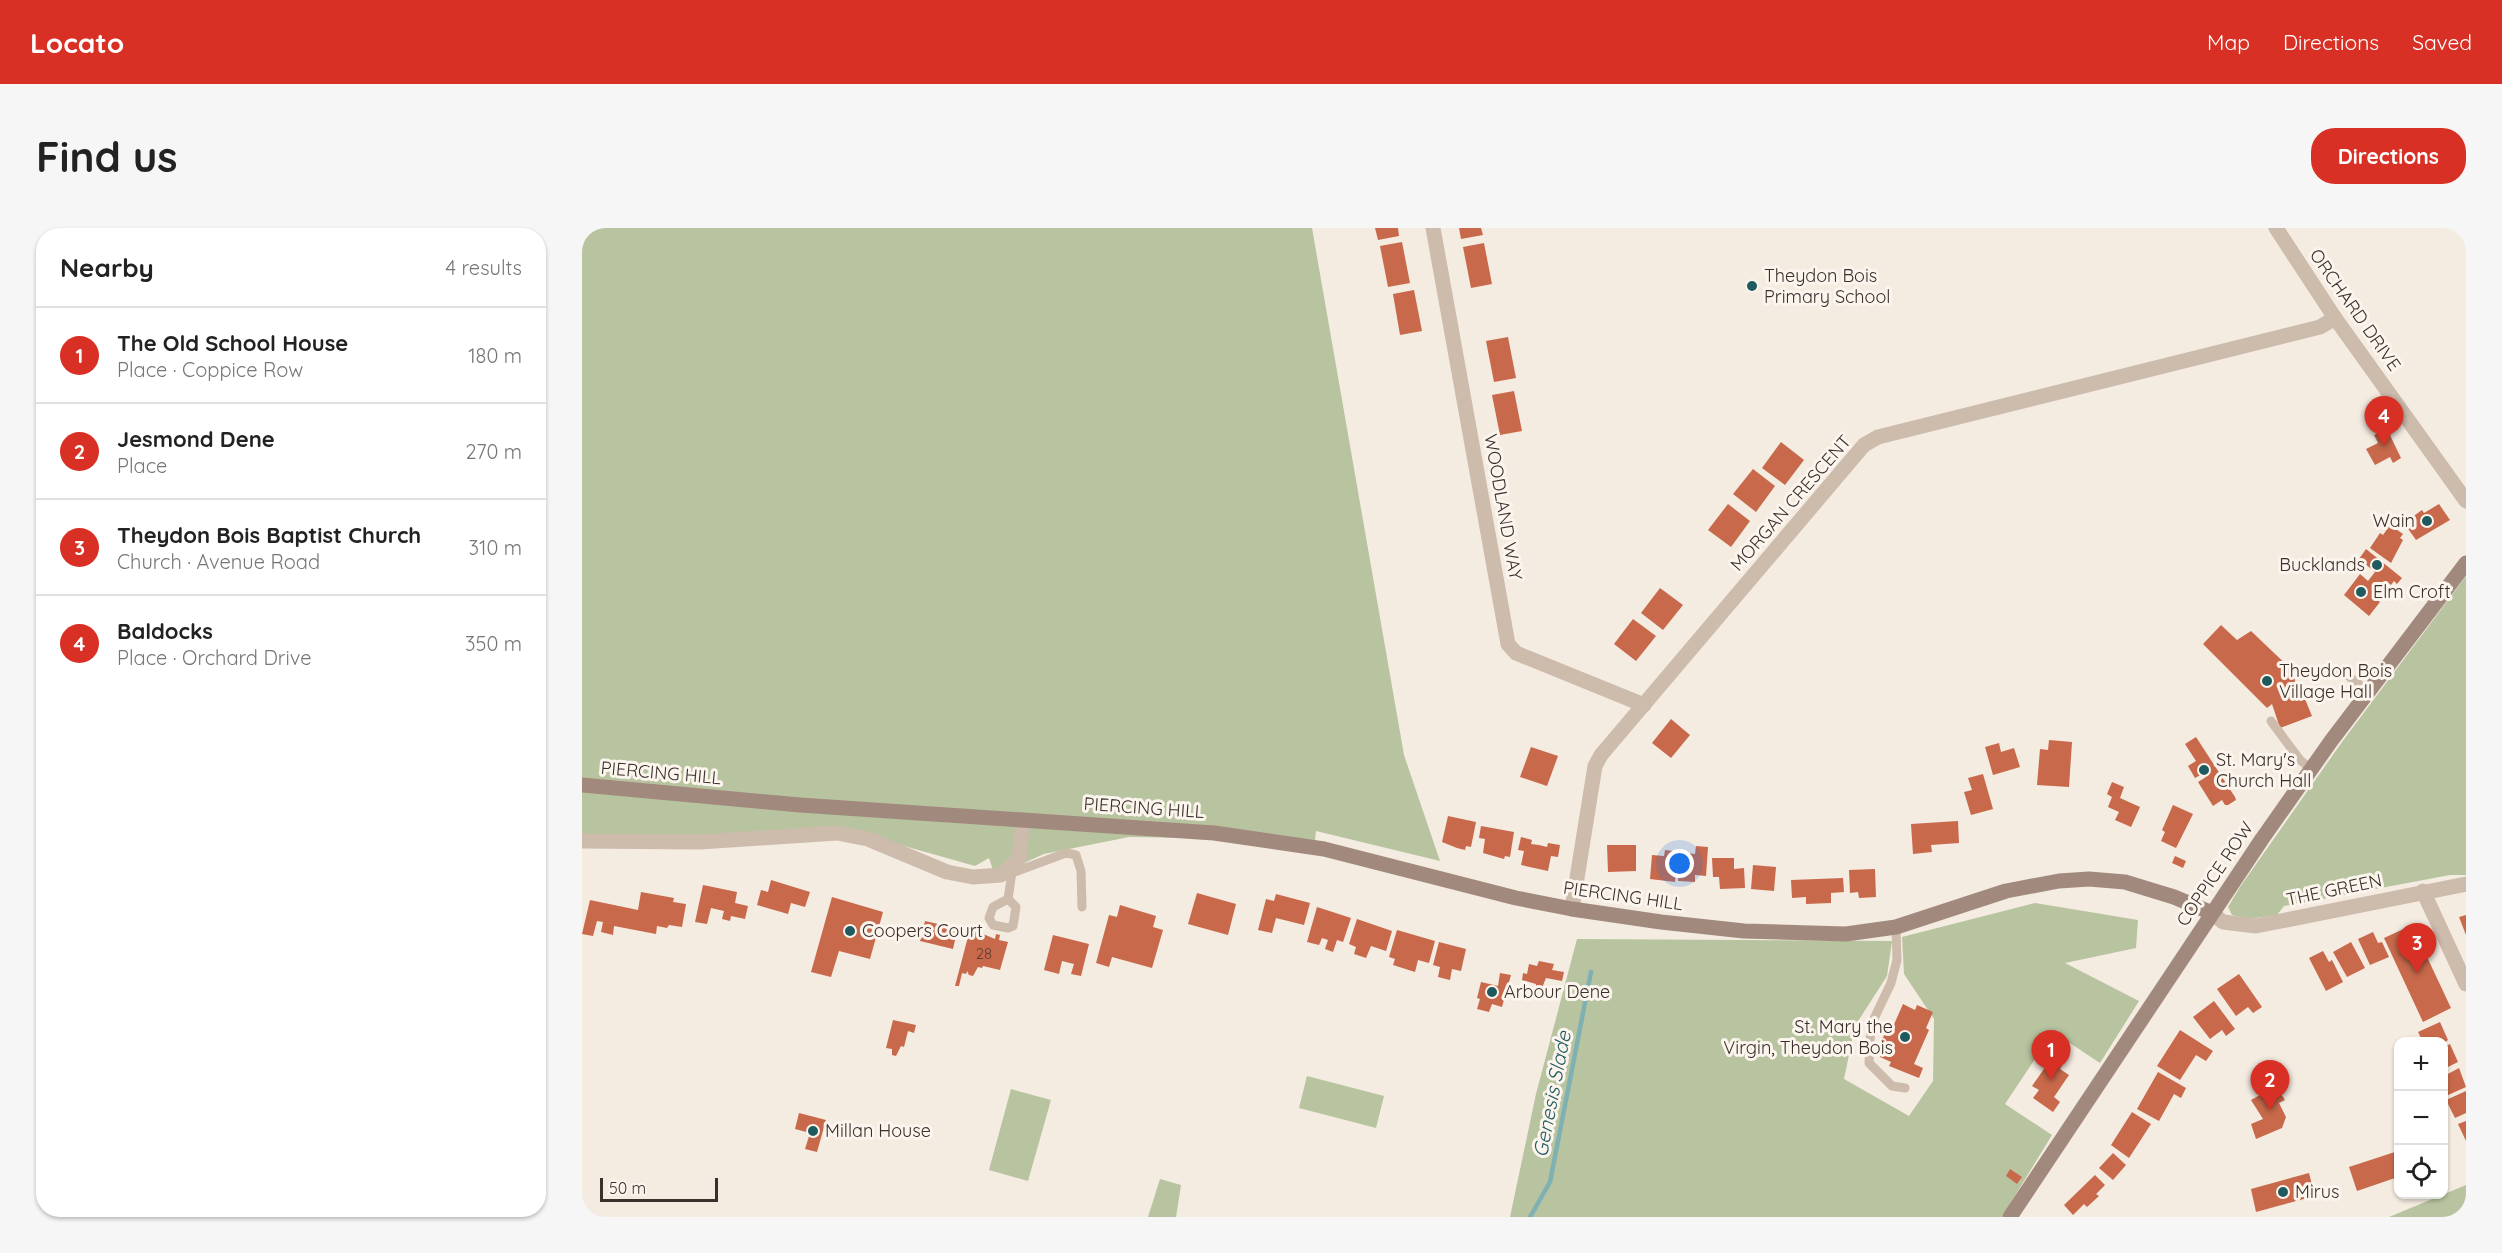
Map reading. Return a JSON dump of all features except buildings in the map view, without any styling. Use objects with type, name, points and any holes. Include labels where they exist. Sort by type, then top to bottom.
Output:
[{"type":"street","name":"WOODLAND WAY","points":[[1433,228],[1508,644],[1515,653],[1644,705]]},
{"type":"street","name":"ORCHARD DRIVE","points":[[2276,228],[2335,318],[2466,501]]},
{"type":"street","name":"MORGAN CRESCENT","points":[[1572,909],[1595,766],[1601,755],[1864,445],[1878,437],[2320,327],[2335,318]]},
{"type":"street","name":"COPPICE ROW","points":[[2010,1217],[2212,913],[2311,769],[2466,563]]},
{"type":"street","name":"PIERCING HILL","points":[[582,785],[788,804],[1214,833],[1324,849],[1516,898],[1572,909],[1744,931],[1846,934],[1896,927],[2006,891],[2059,881],[2089,879],[2125,882],[2174,897],[2212,913]]},
{"type":"street","points":[[582,841],[700,842],[837,833],[868,839],[947,872],[973,877],[1001,875],[1012,869],[1019,859],[1023,820]]},
{"type":"street","name":"THE GREEN","points":[[2212,913],[2223,922],[2256,926],[2466,884]]},
{"type":"street","points":[[2423,891],[2466,984]]},
{"type":"lane","points":[[2339,669],[2368,691]]},
{"type":"lane","points":[[2271,721],[2300,760],[2311,769]]},
{"type":"lane","points":[[1008,898],[1012,869],[1066,853],[1076,855],[1081,871],[1082,907]]},
{"type":"lane","points":[[1896,927],[1897,960],[1891,983],[1871,1025],[1869,1063],[1892,1086],[1905,1088]]},
{"type":"green space","points":[[582,228],[1312,228],[1404,755],[1440,861],[1316,831],[1315,840],[1129,837],[1044,854],[995,876],[989,858],[975,866],[837,827],[703,837],[582,838]]},
{"type":"green space","points":[[2466,576],[2466,875],[2450,875],[2284,906],[2277,915],[2249,919],[2232,915],[2228,907],[2240,887],[2342,742]]},
{"type":"green space","points":[[2035,903],[2138,920],[2136,948],[2065,963],[2139,1001],[2100,1063],[2053,1032],[2005,1104],[2052,1135],[2002,1217],[1510,1217],[1536,1094],[1577,939],[1892,941],[1887,976],[1855,1026],[1844,1079],[1909,1116],[1933,1081],[1934,1019],[1904,974],[1902,937]]},
{"type":"green space","points":[[1307,1076],[1384,1096],[1376,1128],[1299,1108]]},
{"type":"green space","points":[[1011,1089],[1051,1100],[1028,1181],[989,1170]]},
{"type":"green space","points":[[1160,1179],[1181,1185],[1176,1217],[1148,1217]]},
{"type":"green space","points":[[2466,1185],[2466,1217],[2389,1217],[2432,1199],[2448,1199],[2448,1192]]},
{"type":"waterway","name":"Genesis Slade","points":[[1530,1217],[1550,1182],[1591,972]]},
{"type":"place","name":"Theydon Bois Primary School","points":[[1752,286]]},
{"type":"place","name":"Baldocks","points":[[2384,446]]},
{"type":"place","name":"Wain","points":[[2427,521]]},
{"type":"place","name":"Bucklands","points":[[2377,565]]},
{"type":"place","name":"Elm Croft","points":[[2361,592]]},
{"type":"place","name":"Theydon Bois Village Hall","points":[[2267,681]]},
{"type":"place","name":"St. Mary's Church Hall","points":[[2204,770]]},
{"type":"place","name":"Coopers Court","points":[[850,931]]},
{"type":"place","name":"Theydon Bois Baptist Church","points":[[2417,973]]},
{"type":"place","name":"Arbour Dene","points":[[1492,992]]},
{"type":"place","name":"St. Mary the Virgin, Theydon Bois","points":[[1905,1037]]},
{"type":"place","name":"The Old School House","points":[[2051,1080]]},
{"type":"place","name":"Jesmond Dene","points":[[2270,1110]]},
{"type":"place","name":"Millan House","points":[[813,1131]]},
{"type":"place","name":"Mirus","points":[[2283,1192]]}]
